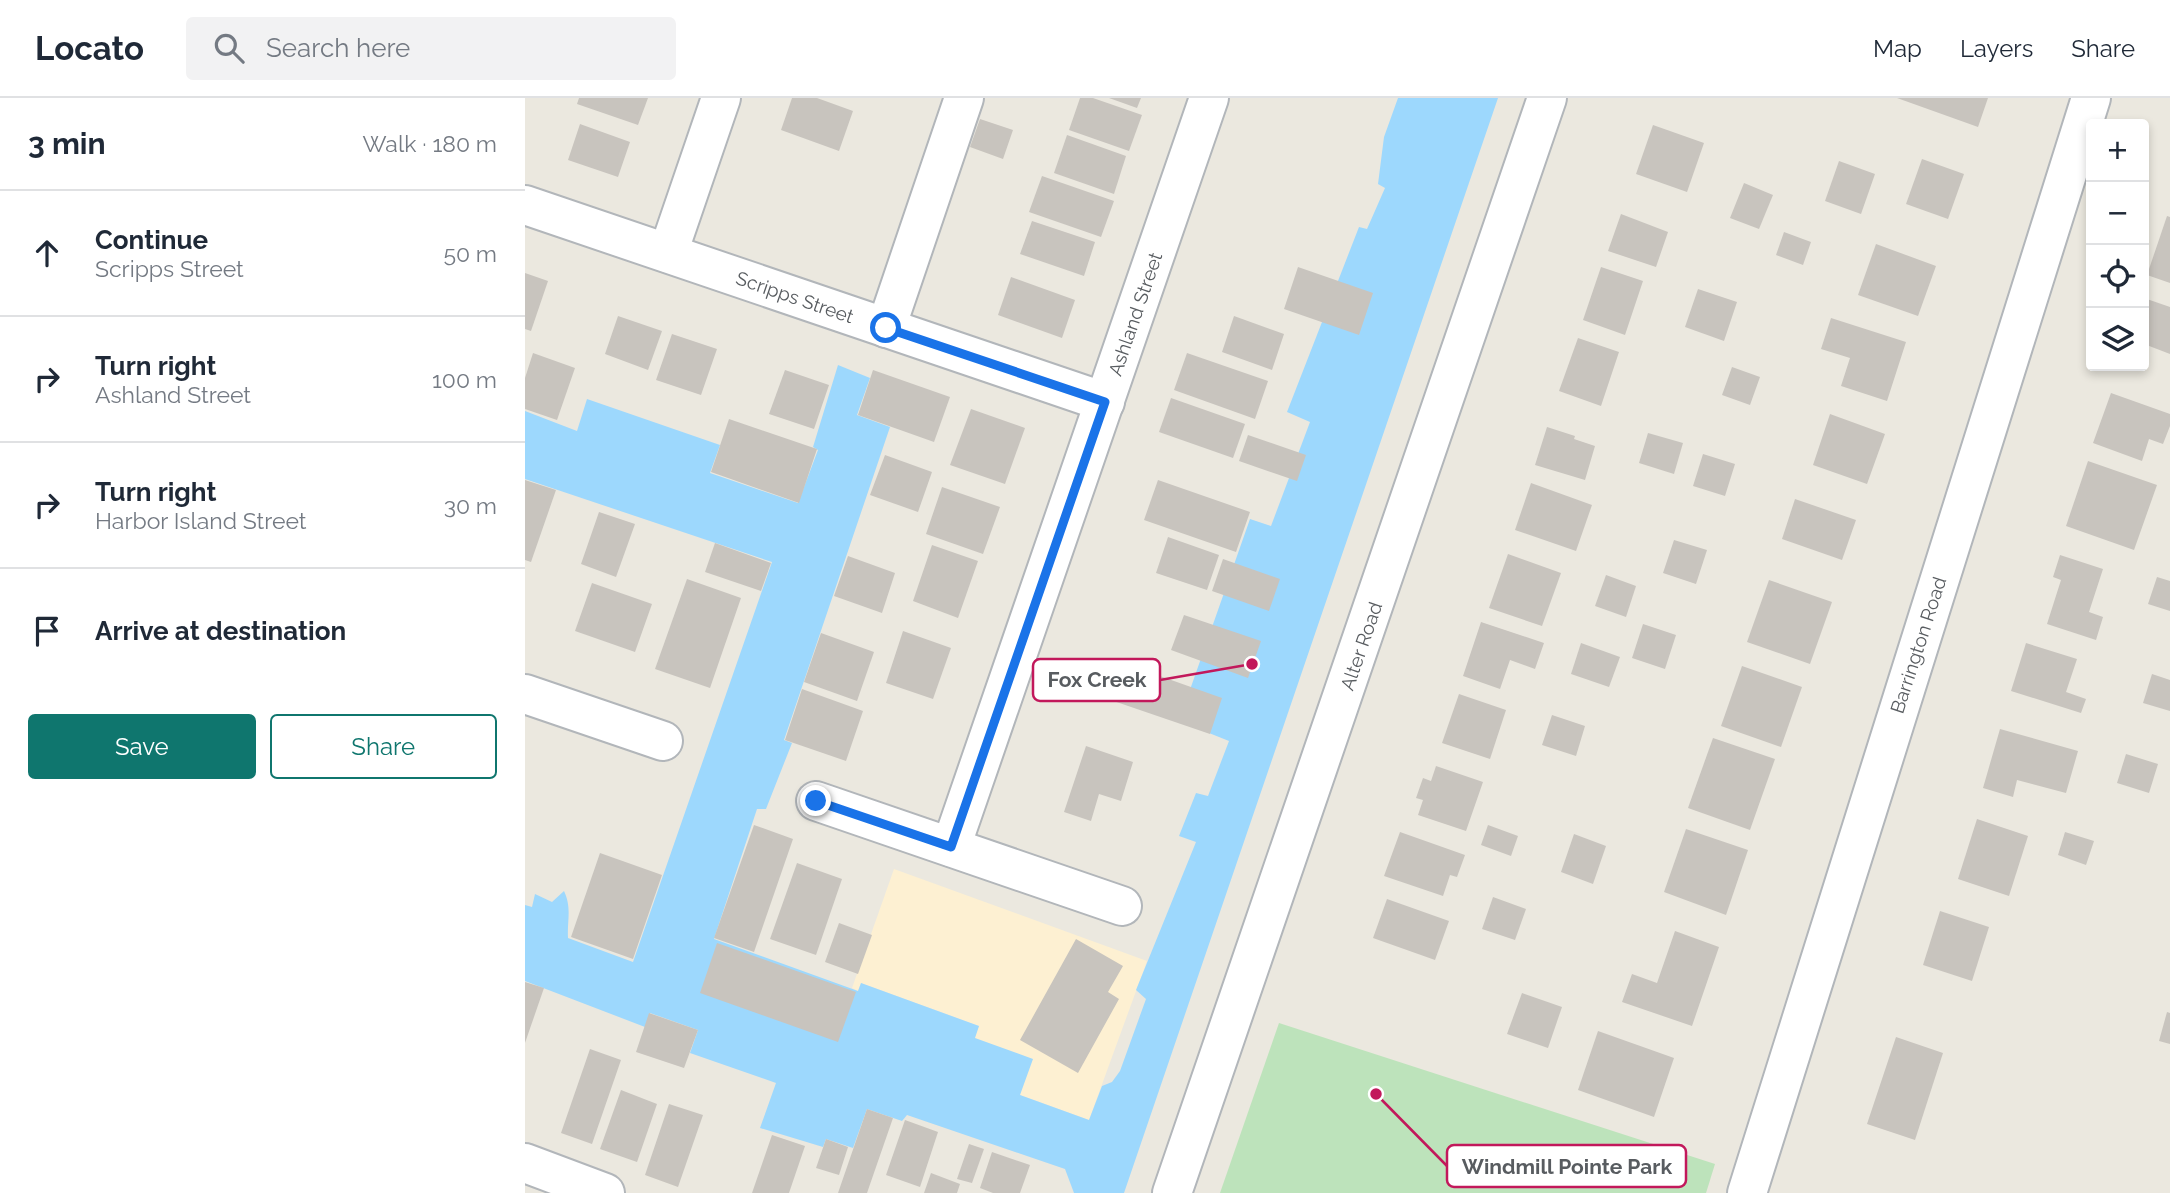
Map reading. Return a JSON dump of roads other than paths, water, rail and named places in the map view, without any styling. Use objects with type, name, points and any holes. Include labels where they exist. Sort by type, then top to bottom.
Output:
[{"type":"street","points":[[668,253],[721,98]]},
{"type":"street","points":[[886,328],[964,98]]},
{"type":"street","name":"Ashland Street","points":[[951,847],[1209,98]]},
{"type":"street","name":"Alter Road","points":[[1172,1193],[1547,98]]},
{"type":"street","name":"Barrington Road","points":[[1747,1193],[2091,98]]},
{"type":"street","name":"Scripps Street","points":[[525,205],[1105,402]]},
{"type":"street","points":[[525,694],[663,741]]},
{"type":"street","points":[[816,801],[1122,906]]},
{"type":"street","points":[[525,1163],[605,1193]]},
{"type":"water","points":[[1398,98],[1498,98],[1124,1193],[1074,1193],[1065,1169],[907,1115],[902,1121],[867,1109],[853,1148],[826,1139],[823,1147],[760,1128],[776,1083],[690,1053],[698,1030],[650,1013],[645,1027],[525,981],[525,905],[532,907],[535,894],[552,902],[564,891],[569,909],[568,938],[633,962],[772,562],[525,479],[525,411],[577,431],[587,399],[720,445],[710,473],[798,503],[818,450],[813,447],[838,365],[870,378],[857,415],[890,427],[784,740],[792,743],[766,809],[757,809],[714,939],[858,991],[861,983],[979,1026],[975,1038],[1033,1059],[1020,1095],[1089,1120],[1102,1086],[1112,1082],[1120,1071],[1146,999],[1136,990],[1196,842],[1179,836],[1196,793],[1208,796],[1229,741],[1179,721],[1250,519],[1271,526],[1310,422],[1287,412],[1359,227],[1367,229],[1385,188],[1378,184],[1384,137]]},
{"type":"place","name":"Fox Creek","points":[[1252,664]]},
{"type":"place","name":"Windmill Pointe Park","points":[[1376,1094]]}]
